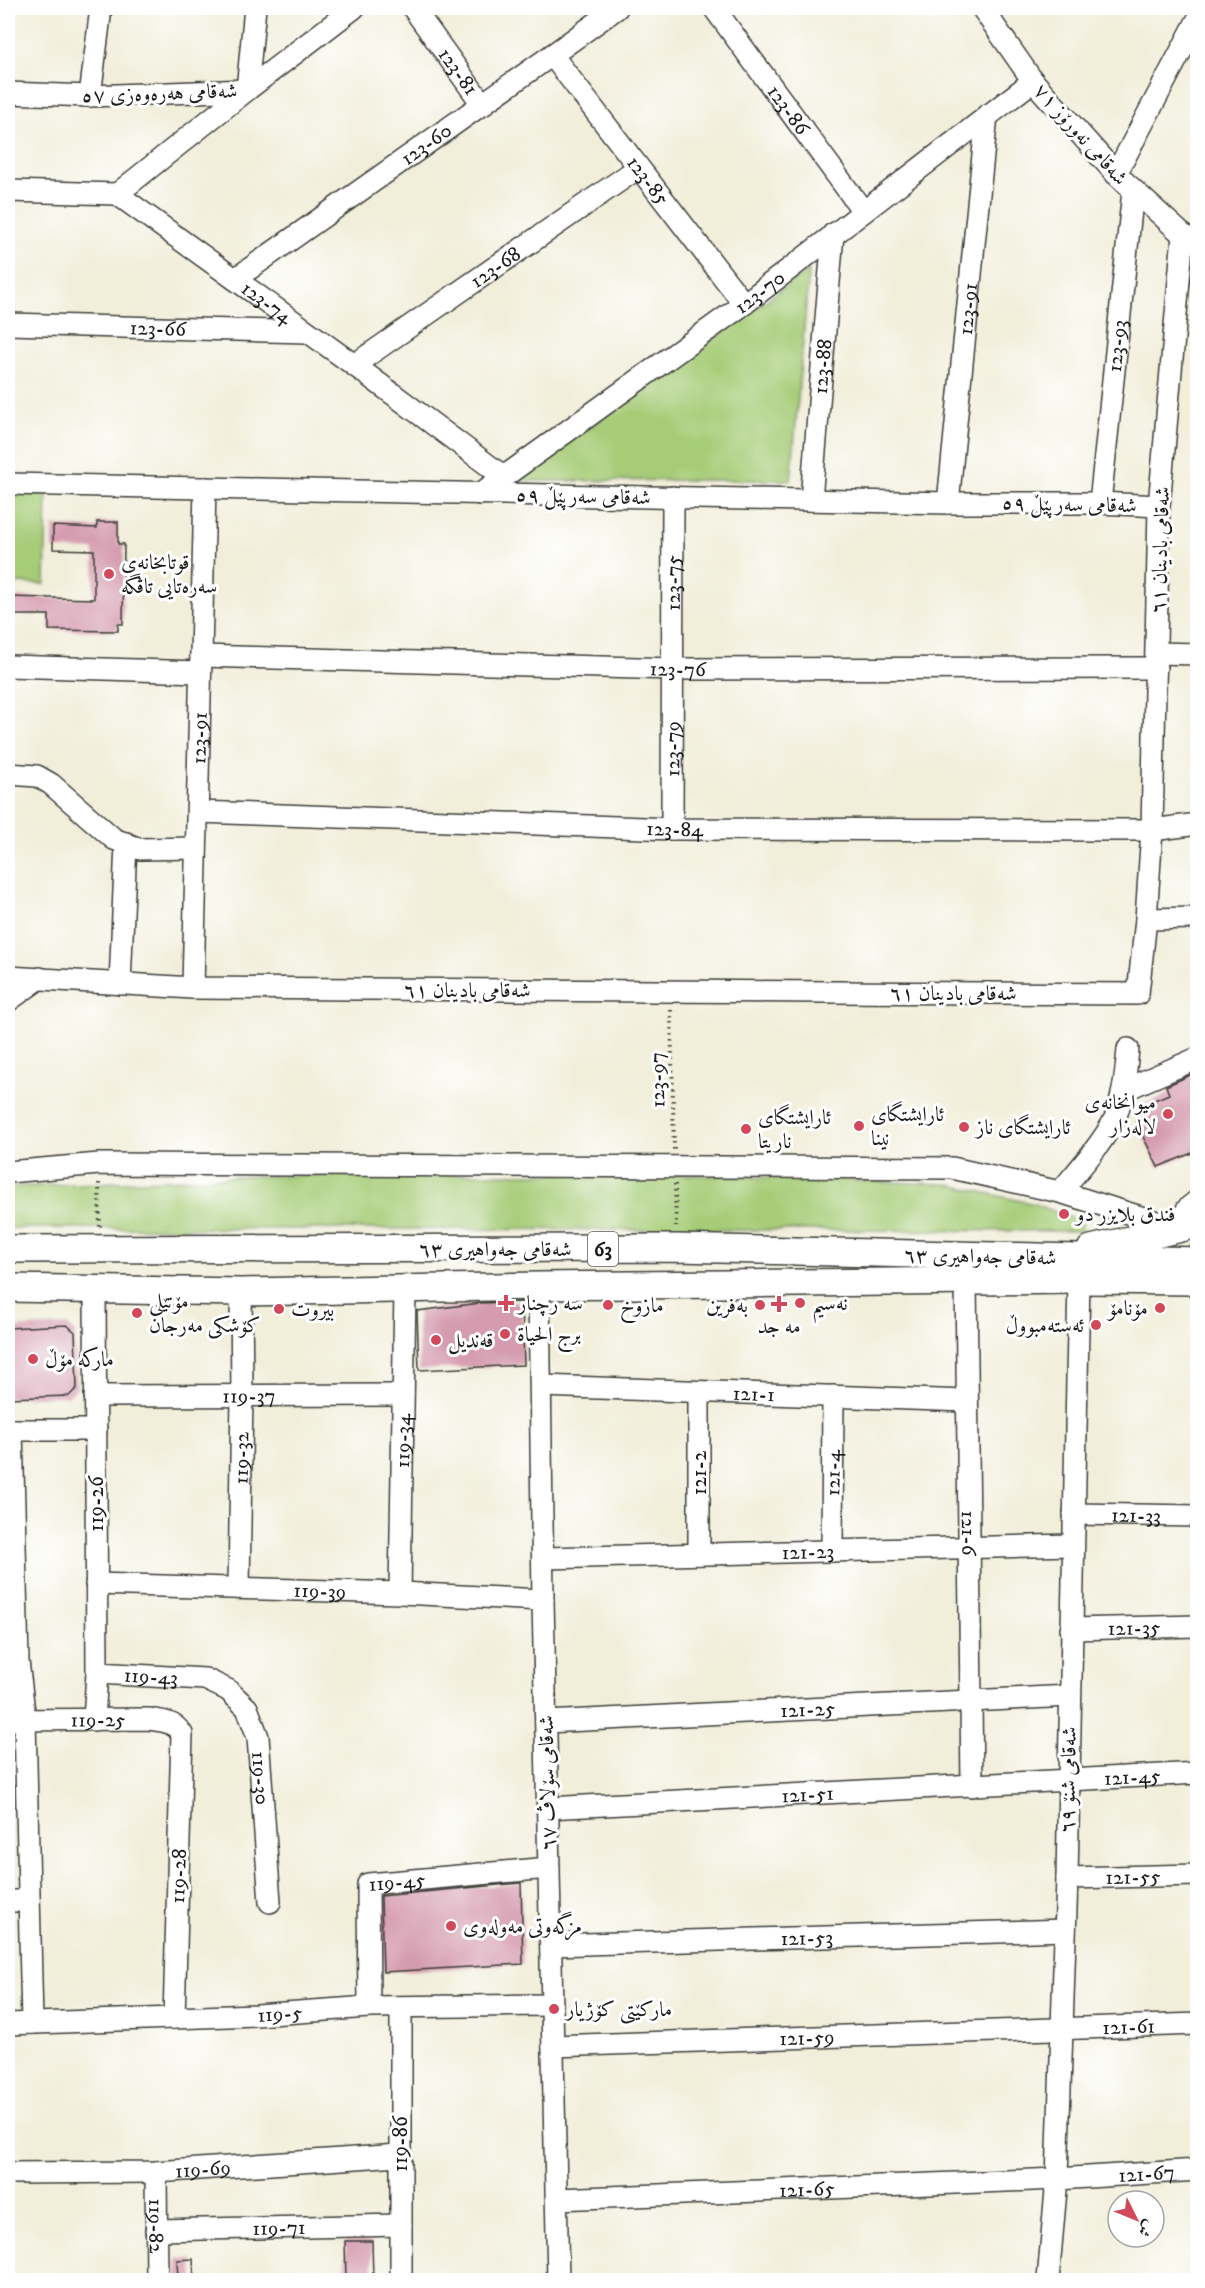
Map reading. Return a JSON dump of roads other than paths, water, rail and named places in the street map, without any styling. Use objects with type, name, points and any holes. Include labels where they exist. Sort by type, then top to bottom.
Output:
[{"type":"main road","points":[[1055,1258],[1187,1226]]},
{"type":"main road","name":"شەقامی جەواهیری ٦٣","points":[[8,1249],[677,1248],[1055,1258],[1169,1271],[1197,1281]]},
{"type":"main road","name":"شەقامی جەواهیری ٦٣","points":[[8,1288],[241,1292],[1079,1280],[1169,1271],[1197,1261]]},
{"type":"street","points":[[90,96],[101,8]]},
{"type":"street","points":[[8,190],[117,194],[247,90],[255,8]]},
{"type":"street","name":"شەقامی هەرەوەزی ٥٧","points":[[8,93],[90,96],[247,90],[354,8]]},
{"type":"street","name":"123-81","points":[[413,8],[483,105]]},
{"type":"street","name":"123-60","points":[[235,279],[617,8]]},
{"type":"street","name":"123-86","points":[[714,8],[863,211]]},
{"type":"street","name":"شەقامی نەورۆز ٧١","points":[[982,8],[1033,81],[1116,174],[1190,239]]},
{"type":"street","points":[[1116,174],[1197,20]]},
{"type":"street","name":"123-85","points":[[552,56],[744,304]]},
{"type":"street","name":"123-70","points":[[480,494],[744,304],[1033,81]]},
{"type":"street","name":"123-91","points":[[948,503],[987,115]]},
{"type":"street","name":"123-68","points":[[354,365],[638,168]]},
{"type":"street","name":"123-93","points":[[1100,503],[1133,191]]},
{"type":"street","name":"123-74","points":[[117,194],[354,365],[504,477]]},
{"type":"street","name":"123-88","points":[[811,500],[833,234]]},
{"type":"street","name":"شەقامی بادینان ٦١","points":[[8,977],[193,988],[1138,994],[1152,830],[1159,506],[1190,239]]},
{"type":"street","name":"123-66","points":[[8,324],[308,332]]},
{"type":"street","name":"شەقامی سەرپێڵ ٥٩","points":[[8,484],[948,503],[1100,503],[1159,506]]},
{"type":"street","name":"123-91","points":[[193,988],[206,488]]},
{"type":"street","name":"123-75","points":[[674,497],[674,669]]},
{"type":"street","name":"123-76","points":[[8,666],[201,664],[674,669],[1156,661],[1197,654]]},
{"type":"street","name":"123-79","points":[[672,829],[674,669]]},
{"type":"street","points":[[8,774],[37,776],[51,784],[114,838],[140,849],[196,848]]},
{"type":"street","name":"123-84","points":[[198,812],[672,829],[1152,830],[1197,824]]},
{"type":"street","points":[[120,984],[126,843]]},
{"type":"street","points":[[1146,919],[1197,918]]},
{"type":"street","points":[[8,1001],[40,978]]},
{"type":"street","points":[[1060,1192],[1088,1158],[1116,1116],[1124,1090],[1128,1049]]},
{"type":"street","points":[[1124,1090],[1197,1058]]},
{"type":"street","points":[[8,1172],[99,1164],[952,1168],[1060,1192],[1187,1226],[1188,1208],[1197,1200]]},
{"type":"street","name":"شەقامی شنۆ ٦٩","points":[[1048,2280],[1057,2179],[1067,1878],[1079,1280]]},
{"type":"street","name":"121-6","points":[[966,1281],[972,1786]]},
{"type":"street","name":"شەقامی سۆلاڤ ٦٧","points":[[539,1286],[540,1446],[558,2280]]},
{"type":"street","name":"119-26","points":[[94,1720],[97,1673],[96,1288]]},
{"type":"street","name":"119-34","points":[[400,1593],[405,1289]]},
{"type":"street","name":"119-32","points":[[239,1588],[241,1292]]},
{"type":"street","name":"121-1","points":[[541,1386],[967,1401]]},
{"type":"street","name":"121-2","points":[[699,1392],[699,1554]]},
{"type":"street","name":"119-37","points":[[95,1396],[403,1395]]},
{"type":"street","name":"121-4","points":[[832,1551],[833,1396]]},
{"type":"street","points":[[32,2023],[29,1901],[13,1661],[10,1430],[96,1430]]},
{"type":"street","name":"121-33","points":[[1074,1514],[1197,1516]]},
{"type":"street","name":"121-23","points":[[544,1558],[1073,1545]]},
{"type":"street","name":"119-39","points":[[96,1584],[400,1593],[543,1600]]},
{"type":"street","name":"121-35","points":[[1071,1629],[1197,1626]]},
{"type":"street","name":"119-43","points":[[97,1673],[205,1680]]},
{"type":"street","name":"119-30","points":[[205,1680],[228,1690],[247,1708],[258,1737],[270,1902]]},
{"type":"street","name":"121-25","points":[[546,1722],[1070,1696]]},
{"type":"street","name":"119-25","points":[[16,1720],[148,1719],[168,1721],[177,1726],[182,1734]]},
{"type":"street","name":"119-28","points":[[174,2018],[182,1734]]},
{"type":"street","name":"121-45","points":[[1068,1780],[1197,1773]]},
{"type":"street","name":"121-51","points":[[548,1808],[1068,1780]]},
{"type":"street","name":"119-45","points":[[369,2007],[368,1884],[549,1868]]},
{"type":"street","name":"121-55","points":[[1067,1878],[1197,1875]]},
{"type":"street","points":[[8,1901],[29,1901]]},
{"type":"street","name":"121-53","points":[[551,1945],[1065,1930]]},
{"type":"street","name":"119-5","points":[[8,2024],[256,2015],[369,2007],[552,2005]]},
{"type":"street","name":"119-86","points":[[401,2008],[399,2155],[402,2225],[401,2280]]},
{"type":"street","name":"121-61","points":[[1061,2030],[1197,2024]]},
{"type":"street","name":"121-59","points":[[553,2046],[1061,2030]]},
{"type":"street","name":"119-69","points":[[8,2173],[156,2172],[399,2155]]},
{"type":"street","name":"121-67","points":[[1057,2179],[1197,2170]]},
{"type":"street","name":"119-82","points":[[156,2172],[157,2280]]},
{"type":"street","name":"121-65","points":[[557,2199],[1057,2179]]},
{"type":"street","name":"119-71","points":[[156,2230],[402,2225]]},
{"type":"place","name":"قوتابخانەی سەرەتایی تاڤگە","points":[[109,574]]},
{"type":"place","name":"میوانخانەی لالەزار","points":[[1168,1114]]},
{"type":"place","name":"ئارایشتگای نینا","points":[[859,1126]]},
{"type":"place","name":"ئارایشتگای ناز","points":[[964,1127]]},
{"type":"place","name":"ئارایشتگای ناریتا","points":[[746,1129]]},
{"type":"place","name":"فندق بلايزر دو","points":[[1064,1214]]},
{"type":"place","name":"سه رچنار","points":[[506,1303]]},
{"type":"place","name":"نەسیم","points":[[800,1303]]},
{"type":"place","name":"مه جد","points":[[779,1304]]},
{"type":"place","name":"مازوخ","points":[[608,1305]]},
{"type":"place","name":"بەفرین","points":[[760,1305]]},
{"type":"place","name":"مۆنامۆ","points":[[1160,1308]]},
{"type":"place","name":"بیروت","points":[[279,1309]]},
{"type":"place","name":"مۆتێلی کۆشکی مەرجان","points":[[137,1313]]},
{"type":"place","name":"ئەستەمبووڵ","points":[[1096,1325]]},
{"type":"place","name":"برج الحياة","points":[[505,1334]]},
{"type":"place","name":"قەندیل","points":[[436,1340]]},
{"type":"place","name":"مارکە مۆڵ","points":[[33,1359]]},
{"type":"place","name":"مزگەوتی مەولەوی","points":[[451,1926]]},
{"type":"place","name":"مارکێتی کۆژیار","points":[[554,2009]]}]
